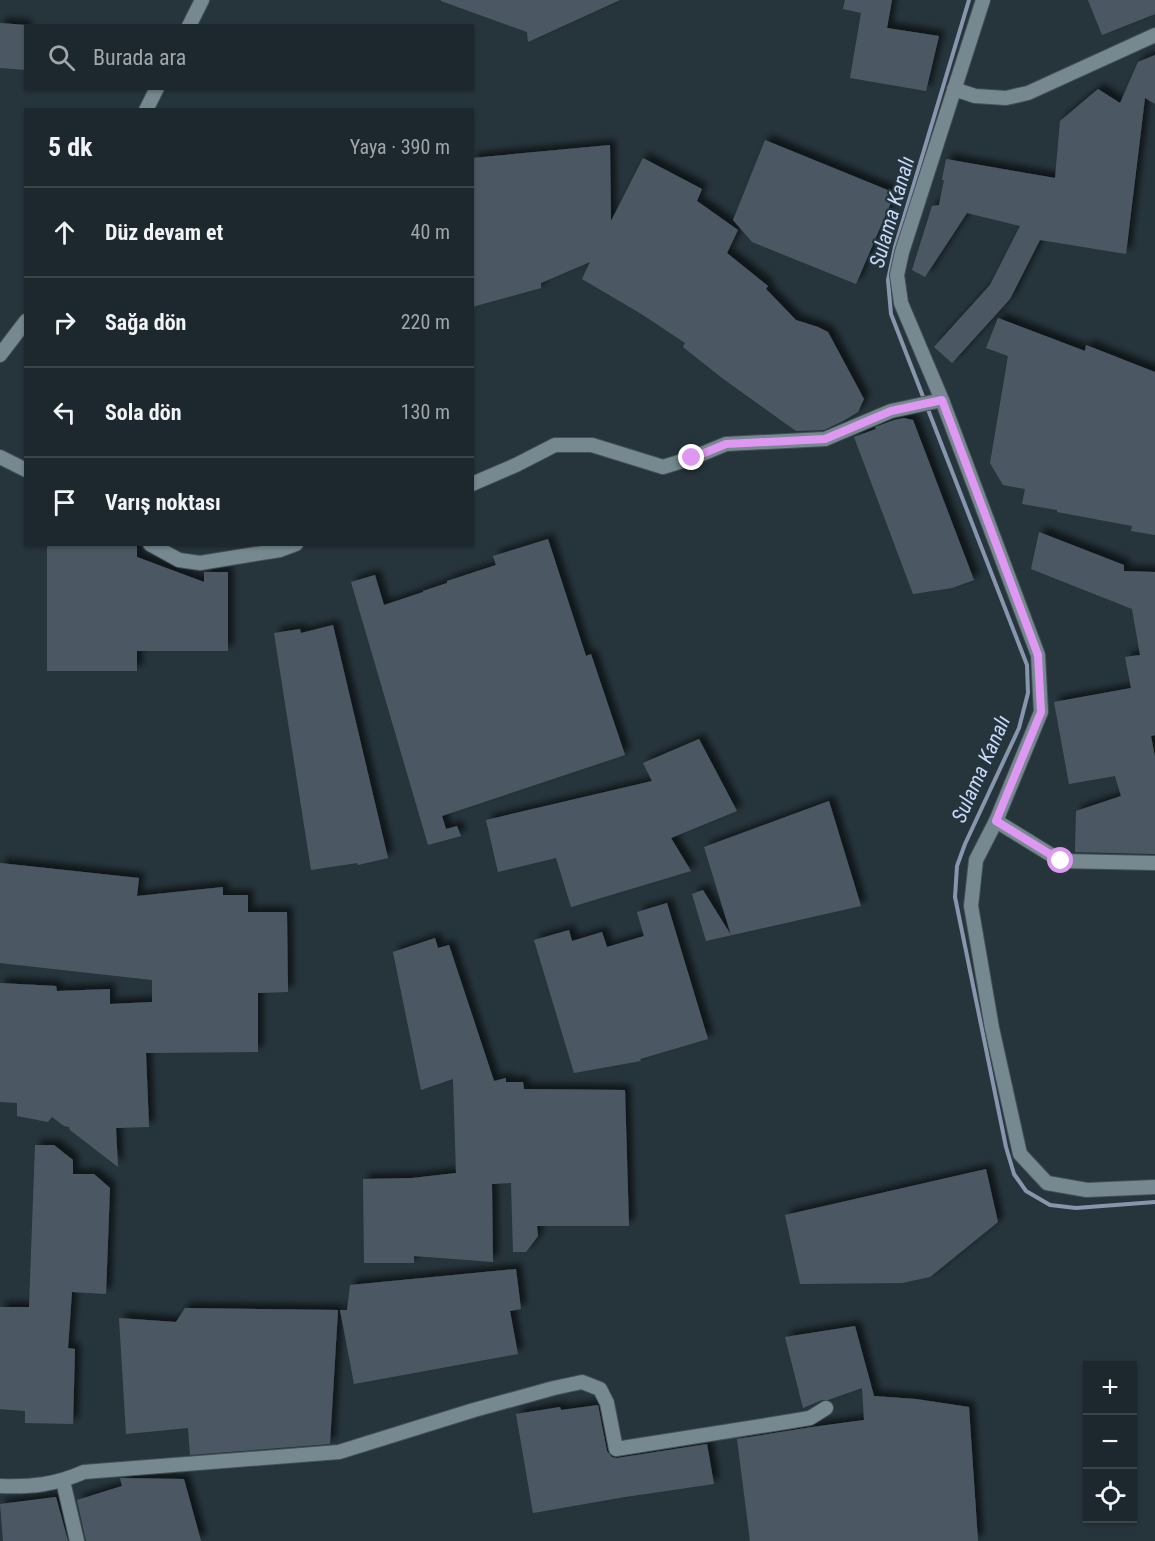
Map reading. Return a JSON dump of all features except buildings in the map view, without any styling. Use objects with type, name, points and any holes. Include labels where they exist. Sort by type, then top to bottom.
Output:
[{"type":"street","points":[[190,24],[202,0]]},
{"type":"street","points":[[983,0],[902,252],[897,275],[901,303],[942,400],[1038,655],[1041,712],[996,821],[976,860],[971,906],[992,1028],[1020,1154],[1047,1183],[1087,1190],[1155,1187]]},
{"type":"street","points":[[954,89],[975,96],[1006,98],[1028,93],[1155,35]]},
{"type":"street","points":[[147,108],[156,90]]},
{"type":"street","points":[[0,355],[24,324]]},
{"type":"street","points":[[474,483],[555,445],[592,445],[663,467],[726,444],[825,439],[891,411],[942,400]]},
{"type":"street","points":[[0,457],[24,469]]},
{"type":"street","points":[[154,546],[179,560],[200,563],[280,550],[291,546]]},
{"type":"street","points":[[996,821],[1061,861],[1155,863]]},
{"type":"street","points":[[0,1486],[24,1487],[63,1481],[84,1472],[339,1452],[474,1410],[582,1382],[600,1389],[607,1402],[616,1449],[810,1418],[826,1408]]},
{"type":"street","points":[[63,1481],[77,1541]]},
{"type":"waterway","name":"Sulama Kanalı","points":[[969,0],[895,247],[888,280],[891,314],[1027,665],[1028,693],[1019,728],[965,844],[957,866],[955,897],[1006,1147],[1014,1174],[1026,1191],[1050,1205],[1076,1208],[1155,1202]]},
{"type":"route","points":[[692,458],[726,444],[825,439],[891,411],[942,400],[1038,655],[1041,712],[996,821],[1061,861]]}]
